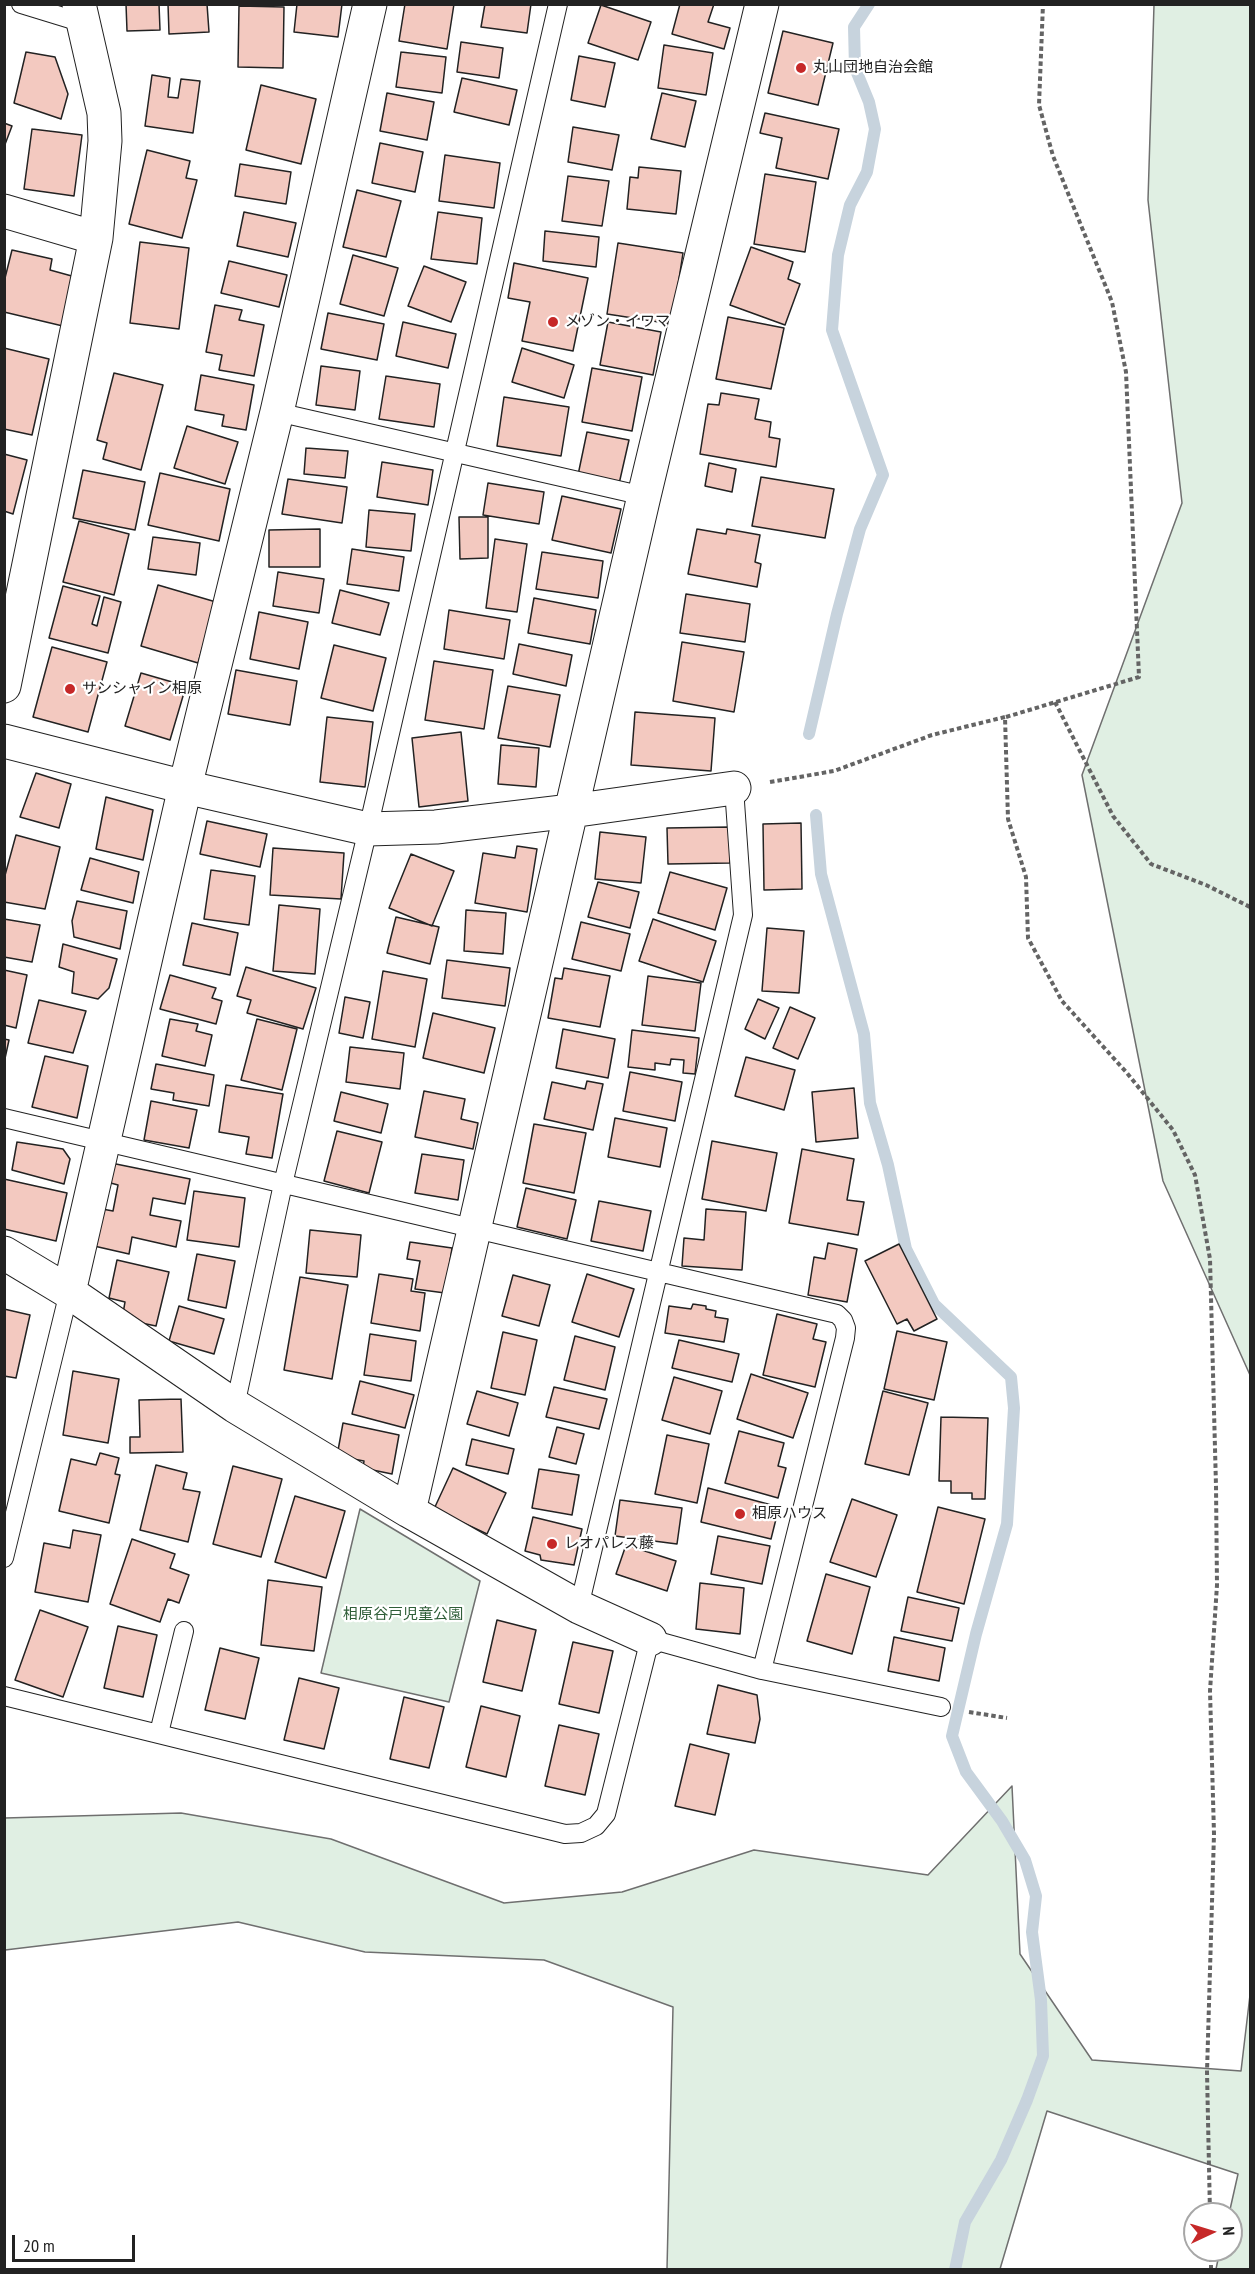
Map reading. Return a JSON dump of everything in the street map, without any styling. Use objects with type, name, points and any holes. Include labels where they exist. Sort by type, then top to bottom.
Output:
[{"type":"street","points":[[69,1292],[185,787],[277,412],[370,4]]},
{"type":"street","points":[[409,1511],[644,496],[762,4]]},
{"type":"street","points":[[4,686],[96,238],[105,141],[104,113],[81,14]]},
{"type":"street","points":[[4,211],[96,238]]},
{"type":"street","points":[[4,741],[185,787],[368,829],[436,827],[571,812],[734,788]]},
{"type":"street","points":[[4,1253],[69,1292],[235,1406],[409,1511],[579,1607],[650,1639]]},
{"type":"lane","points":[[21,4],[81,14]]},
{"type":"lane","points":[[235,1406],[283,1184],[368,829],[558,4]]},
{"type":"lane","points":[[277,412],[644,496]]},
{"type":"lane","points":[[579,1607],[743,915],[734,788]]},
{"type":"lane","points":[[4,1119],[837,1314],[846,1328],[845,1338],[762,1670]]},
{"type":"lane","points":[[4,1558],[69,1292]]},
{"type":"lane","points":[[159,1733],[184,1631]]},
{"type":"lane","points":[[4,1696],[565,1834],[581,1833],[596,1826],[606,1814],[650,1639],[762,1670],[941,1707]]},
{"type":"path","points":[[734,788],[834,771],[932,735],[1005,717],[1140,677],[1126,372],[1112,302],[1053,156],[1039,105],[1044,4]]},
{"type":"path","points":[[1056,702],[1113,816],[1151,864],[1206,885],[1251,907]]},
{"type":"path","points":[[1005,717],[1008,819],[1026,878],[1028,939],[1062,1001],[1127,1073],[1173,1130],[1195,1175],[1210,1259],[1217,1585],[1210,1691],[1214,1834],[1207,2072],[1210,2202]]},
{"type":"path","points":[[969,1712],[1007,1718]]},
{"type":"green space","points":[[1154,5],[1250,5],[1250,1375],[1163,1181],[1082,775],[1182,503],[1148,200]]},
{"type":"green space","name":"相原谷戸児童公園","points":[[360,1509],[480,1581],[449,1702],[321,1673]]},
{"type":"green space","points":[[1012,1786],[1020,1954],[1092,2060],[1241,2071],[1250,1995],[1250,2269],[1216,2269],[1217,2262],[1243,2262],[1243,2202],[1232,2202],[1238,2174],[1047,2111],[1000,2269],[667,2269],[673,2007],[544,1960],[365,1952],[238,1922],[5,1950],[5,1818],[181,1813],[331,1839],[504,1903],[622,1892],[754,1850],[928,1875]]},
{"type":"building","points":[[126,4],[159,4],[160,30],[127,31]]},
{"type":"building","points":[[168,4],[207,4],[209,32],[169,34]]},
{"type":"building","points":[[297,4],[342,4],[338,37],[294,32]]},
{"type":"building","points":[[405,4],[454,4],[447,49],[399,41]]},
{"type":"building","points":[[485,4],[531,4],[527,33],[481,27]]},
{"type":"building","points":[[680,4],[714,4],[708,22],[730,28],[724,49],[672,34]]},
{"type":"building","points":[[601,5],[651,22],[638,60],[588,43]]},
{"type":"building","points":[[239,6],[284,7],[283,68],[238,67]]},
{"type":"building","name":"丸山団地自治会館","points":[[783,31],[833,43],[818,105],[768,93]]},
{"type":"building","points":[[461,42],[503,48],[499,78],[457,72]]},
{"type":"building","points":[[664,45],[713,53],[706,95],[658,88]]},
{"type":"building","points":[[26,52],[55,57],[68,94],[61,119],[14,103]]},
{"type":"building","points":[[401,52],[446,57],[442,93],[396,87]]},
{"type":"building","points":[[579,56],[615,63],[605,107],[571,100]]},
{"type":"building","points":[[152,75],[170,78],[168,97],[178,98],[181,79],[200,81],[193,133],[145,126]]},
{"type":"building","points":[[462,78],[517,90],[509,125],[454,112]]},
{"type":"building","points":[[261,85],[316,99],[301,164],[246,150]]},
{"type":"building","points":[[387,93],[434,102],[427,140],[380,131]]},
{"type":"building","points":[[662,93],[696,101],[685,147],[651,139]]},
{"type":"building","points":[[765,113],[839,129],[828,179],[776,168],[782,138],[760,133]]},
{"type":"building","points":[[4,123],[12,126],[4,147]]},
{"type":"building","points":[[573,127],[619,135],[612,170],[568,162]]},
{"type":"building","points":[[32,129],[82,135],[74,196],[24,189]]},
{"type":"building","points":[[380,143],[423,152],[415,192],[372,183]]},
{"type":"building","points":[[147,150],[190,161],[186,178],[197,180],[182,238],[129,224]]},
{"type":"building","points":[[445,155],[500,163],[494,208],[439,201]]},
{"type":"building","points":[[240,164],[291,172],[286,204],[235,196]]},
{"type":"building","points":[[639,167],[681,171],[676,214],[627,209],[630,177],[638,178]]},
{"type":"building","points":[[765,174],[816,182],[805,252],[754,244]]},
{"type":"building","points":[[568,176],[609,181],[602,226],[562,221]]},
{"type":"building","points":[[357,190],[401,201],[386,257],[343,247]]},
{"type":"building","points":[[244,212],[296,223],[288,257],[237,246]]},
{"type":"building","points":[[438,212],[482,218],[477,264],[431,259]]},
{"type":"building","points":[[545,231],[599,237],[596,267],[543,261]]},
{"type":"building","points":[[140,242],[189,248],[179,329],[130,323]]},
{"type":"building","points":[[618,243],[683,253],[672,324],[607,314]]},
{"type":"building","points":[[751,247],[793,262],[788,279],[800,284],[785,325],[730,305]]},
{"type":"building","points":[[12,250],[52,259],[50,270],[79,278],[67,327],[4,312],[4,282]]},
{"type":"building","points":[[353,255],[398,268],[384,316],[340,304]]},
{"type":"building","points":[[229,261],[287,275],[279,307],[221,293]]},
{"type":"building","name":"メゾン・イワマ","points":[[514,263],[588,278],[573,351],[522,341],[530,302],[508,298]]},
{"type":"building","points":[[424,266],[466,282],[451,322],[408,306]]},
{"type":"building","points":[[215,305],[242,310],[239,320],[264,325],[254,376],[219,370],[222,355],[206,352]]},
{"type":"building","points":[[328,313],[384,324],[377,360],[321,349]]},
{"type":"building","points":[[728,317],[784,328],[771,389],[716,379]]},
{"type":"building","points":[[403,322],[456,334],[448,368],[396,356]]},
{"type":"building","points":[[608,322],[661,332],[653,375],[600,365]]},
{"type":"building","points":[[4,348],[49,359],[32,435],[4,429]]},
{"type":"building","points":[[522,348],[574,365],[564,398],[512,382]]},
{"type":"building","points":[[321,366],[360,371],[355,410],[316,405]]},
{"type":"building","points":[[592,368],[642,377],[632,431],[582,422]]},
{"type":"building","points":[[114,373],[163,385],[141,470],[103,459],[107,443],[97,440]]},
{"type":"building","points":[[201,375],[254,385],[246,430],[222,426],[224,415],[195,410]]},
{"type":"building","points":[[386,376],[440,384],[434,427],[379,419]]},
{"type":"building","points":[[721,393],[759,399],[755,419],[771,422],[769,437],[780,439],[776,467],[700,454],[708,404],[719,405]]},
{"type":"building","points":[[504,397],[569,407],[561,456],[497,446]]},
{"type":"building","points":[[187,426],[238,442],[225,484],[174,468]]},
{"type":"building","points":[[587,432],[629,440],[619,484],[578,475]]},
{"type":"building","points":[[306,448],[348,451],[345,478],[304,474]]},
{"type":"building","points":[[4,454],[27,460],[13,514],[4,511]]},
{"type":"building","points":[[382,462],[433,470],[428,505],[377,497]]},
{"type":"building","points":[[709,463],[736,469],[732,492],[705,486]]},
{"type":"building","points":[[83,470],[145,482],[135,530],[73,518]]},
{"type":"building","points":[[160,473],[230,489],[219,541],[148,525]]},
{"type":"building","points":[[761,477],[834,489],[825,538],[752,526]]},
{"type":"building","points":[[288,479],[347,487],[342,523],[282,514]]},
{"type":"building","points":[[488,483],[544,492],[539,524],[483,515]]},
{"type":"building","points":[[562,496],[621,509],[611,553],[552,540]]},
{"type":"building","points":[[369,510],[415,514],[411,551],[366,547]]},
{"type":"building","points":[[459,517],[488,517],[488,558],[460,559]]},
{"type":"building","points":[[79,521],[129,534],[114,595],[63,582]]},
{"type":"building","points":[[320,529],[320,567],[269,567],[269,530]]},
{"type":"building","points":[[697,529],[726,534],[727,529],[760,535],[755,562],[761,564],[757,587],[688,574]]},
{"type":"building","points":[[153,537],[200,543],[196,575],[148,569]]},
{"type":"building","points":[[495,539],[527,544],[517,612],[486,608]]},
{"type":"building","points":[[352,549],[404,557],[399,591],[347,584]]},
{"type":"building","points":[[542,552],[603,561],[598,598],[536,589]]},
{"type":"building","points":[[278,572],[324,579],[319,613],[273,606]]},
{"type":"building","points":[[158,585],[216,602],[198,663],[141,646]]},
{"type":"building","points":[[63,586],[100,596],[92,624],[97,626],[104,597],[121,602],[108,653],[49,638]]},
{"type":"building","points":[[340,590],[389,603],[380,635],[332,623]]},
{"type":"building","points":[[686,594],[750,604],[745,642],[680,633]]},
{"type":"building","points":[[534,598],[596,610],[590,644],[528,633]]},
{"type":"building","points":[[449,610],[510,620],[504,659],[444,649]]},
{"type":"building","points":[[259,612],[308,622],[299,669],[250,659]]},
{"type":"building","points":[[682,642],[744,652],[734,712],[673,701]]},
{"type":"building","points":[[519,644],[572,655],[566,686],[513,674]]},
{"type":"building","points":[[334,645],[386,658],[373,711],[321,698]]},
{"type":"building","name":"サンシャイン相原","points":[[52,647],[107,662],[88,732],[33,717]]},
{"type":"building","points":[[434,661],[493,670],[484,729],[425,720]]},
{"type":"building","points":[[236,670],[297,681],[290,725],[228,714]]},
{"type":"building","points":[[141,673],[186,686],[170,740],[125,726]]},
{"type":"building","points":[[508,686],[560,695],[550,747],[498,738]]},
{"type":"building","points":[[635,712],[715,718],[711,771],[631,765]]},
{"type":"building","points":[[327,717],[373,722],[365,787],[320,782]]},
{"type":"building","points":[[461,732],[468,801],[419,807],[412,738]]},
{"type":"building","points":[[501,745],[539,748],[536,787],[498,784]]},
{"type":"building","points":[[36,773],[71,784],[59,828],[20,817]]},
{"type":"building","points":[[106,797],[153,810],[143,860],[96,849]]},
{"type":"building","points":[[207,821],[267,834],[260,867],[200,854]]},
{"type":"building","points":[[801,823],[802,889],[764,890],[763,824]]},
{"type":"building","points":[[730,827],[730,863],[668,864],[667,828]]},
{"type":"building","points":[[600,832],[646,837],[641,883],[595,879]]},
{"type":"building","points":[[16,835],[60,847],[45,909],[4,902],[4,879]]},
{"type":"building","points":[[517,846],[537,849],[527,912],[475,903],[483,853],[515,858]]},
{"type":"building","points":[[273,848],[344,853],[341,899],[270,895]]},
{"type":"building","points":[[411,854],[454,871],[432,926],[389,908]]},
{"type":"building","points":[[90,858],[139,872],[133,903],[81,890]]},
{"type":"building","points":[[211,870],[255,876],[249,925],[204,919]]},
{"type":"building","points":[[670,872],[727,888],[715,930],[658,913]]},
{"type":"building","points":[[598,882],[639,892],[630,928],[588,917]]},
{"type":"building","points":[[77,901],[127,911],[120,949],[74,937],[72,921]]},
{"type":"building","points":[[279,905],[320,909],[315,974],[273,971]]},
{"type":"building","points":[[466,910],[506,913],[503,954],[464,951]]},
{"type":"building","points":[[396,917],[439,927],[430,964],[387,953]]},
{"type":"building","points":[[4,919],[40,925],[32,962],[4,957]]},
{"type":"building","points":[[653,919],[716,941],[703,982],[639,961]]},
{"type":"building","points":[[581,922],[630,934],[621,971],[572,959]]},
{"type":"building","points":[[192,923],[238,933],[230,975],[183,965]]},
{"type":"building","points":[[767,928],[804,931],[799,993],[762,991]]},
{"type":"building","points":[[63,944],[117,959],[109,988],[98,999],[72,993],[74,972],[59,967]]},
{"type":"building","points":[[447,960],[510,968],[505,1006],[442,998]]},
{"type":"building","points":[[246,967],[316,988],[303,1029],[247,1013],[251,1000],[237,996]]},
{"type":"building","points":[[564,968],[610,976],[600,1027],[548,1018],[555,978],[562,979]]},
{"type":"building","points":[[4,970],[27,975],[16,1028],[4,1025]]},
{"type":"building","points":[[383,971],[427,979],[415,1047],[372,1039]]},
{"type":"building","points":[[170,975],[216,988],[212,998],[222,1001],[216,1024],[160,1009]]},
{"type":"building","points":[[648,976],[701,983],[695,1031],[642,1025]]},
{"type":"building","points":[[345,997],[370,1002],[363,1038],[339,1033]]},
{"type":"building","points":[[758,999],[779,1008],[765,1039],[745,1029]]},
{"type":"building","points":[[39,1000],[86,1011],[73,1053],[28,1043]]},
{"type":"building","points":[[790,1007],[815,1018],[798,1059],[773,1048]]},
{"type":"building","points":[[433,1013],[495,1028],[484,1073],[423,1058]]},
{"type":"building","points":[[170,1019],[198,1024],[196,1031],[212,1035],[205,1066],[162,1056]]},
{"type":"building","points":[[257,1019],[297,1029],[282,1090],[241,1080]]},
{"type":"building","points":[[563,1029],[615,1039],[608,1078],[556,1068]]},
{"type":"building","points":[[632,1030],[699,1038],[695,1074],[683,1073],[684,1060],[671,1059],[670,1065],[655,1063],[655,1070],[628,1067]]},
{"type":"building","points":[[4,1039],[9,1040],[4,1063]]},
{"type":"building","points":[[350,1047],[404,1053],[400,1089],[346,1082]]},
{"type":"building","points":[[45,1056],[88,1066],[77,1118],[32,1107]]},
{"type":"building","points":[[746,1057],[795,1070],[784,1110],[735,1096]]},
{"type":"building","points":[[156,1064],[214,1075],[209,1106],[173,1100],[174,1093],[151,1089]]},
{"type":"building","points":[[630,1072],[682,1082],[675,1121],[623,1111]]},
{"type":"building","points":[[587,1081],[603,1084],[593,1130],[544,1119],[552,1082],[585,1089]]},
{"type":"building","points":[[226,1085],[283,1094],[272,1158],[246,1154],[249,1137],[219,1132]]},
{"type":"building","points":[[854,1088],[858,1138],[816,1142],[812,1092]]},
{"type":"building","points":[[424,1091],[465,1099],[461,1119],[478,1123],[473,1149],[415,1137]]},
{"type":"building","points":[[341,1092],[388,1104],[381,1133],[334,1121]]},
{"type":"building","points":[[151,1101],[197,1110],[189,1148],[144,1140]]},
{"type":"building","points":[[615,1118],[667,1128],[660,1167],[608,1157]]},
{"type":"building","points":[[534,1124],[586,1133],[574,1193],[523,1183]]},
{"type":"building","points":[[337,1131],[382,1142],[369,1193],[324,1181]]},
{"type":"building","points":[[712,1141],[777,1153],[766,1211],[702,1199]]},
{"type":"building","points":[[17,1142],[63,1149],[70,1159],[64,1184],[12,1170]]},
{"type":"building","points":[[802,1149],[854,1159],[847,1200],[864,1202],[858,1235],[789,1223]]},
{"type":"building","points":[[422,1154],[464,1160],[458,1200],[415,1193]]},
{"type":"building","points":[[111,1163],[190,1179],[185,1204],[153,1198],[150,1215],[181,1221],[176,1247],[132,1237],[129,1254],[94,1246],[102,1209],[113,1211],[118,1185],[107,1182]]},
{"type":"building","points":[[4,1179],[67,1193],[56,1241],[4,1229]]},
{"type":"building","points":[[526,1188],[576,1200],[567,1239],[517,1227]]},
{"type":"building","points":[[194,1191],[245,1198],[239,1247],[187,1240]]},
{"type":"building","points":[[599,1201],[651,1211],[643,1251],[591,1241]]},
{"type":"building","points":[[706,1209],[746,1212],[742,1270],[682,1266],[684,1238],[704,1240]]},
{"type":"building","points":[[310,1230],[361,1235],[357,1277],[306,1273]]},
{"type":"building","points":[[410,1242],[452,1248],[445,1293],[415,1289],[420,1261],[407,1259]]},
{"type":"building","points":[[828,1243],[857,1249],[847,1302],[808,1295],[814,1257],[825,1259]]},
{"type":"building","points":[[899,1244],[937,1319],[914,1331],[907,1319],[897,1324],[865,1261]]},
{"type":"building","points":[[197,1254],[235,1261],[226,1308],[188,1300]]},
{"type":"building","points":[[117,1260],[169,1272],[156,1326],[122,1319],[125,1302],[109,1298]]},
{"type":"building","points":[[379,1274],[413,1279],[411,1291],[425,1293],[420,1331],[371,1323]]},
{"type":"building","points":[[587,1274],[634,1289],[619,1337],[572,1322]]},
{"type":"building","points":[[513,1275],[550,1285],[539,1326],[502,1316]]},
{"type":"building","points":[[300,1277],[348,1285],[332,1379],[284,1370]]},
{"type":"building","points":[[693,1304],[706,1306],[706,1309],[716,1311],[715,1317],[728,1319],[724,1342],[665,1333],[669,1306],[691,1309]]},
{"type":"building","points":[[179,1306],[224,1319],[214,1354],[169,1341]]},
{"type":"building","points":[[4,1309],[30,1315],[16,1378],[4,1376]]},
{"type":"building","points":[[777,1314],[817,1324],[813,1339],[826,1342],[815,1387],[763,1375]]},
{"type":"building","points":[[897,1331],[947,1342],[934,1400],[884,1389]]},
{"type":"building","points":[[503,1332],[537,1340],[525,1395],[491,1388]]},
{"type":"building","points":[[370,1334],[416,1341],[411,1381],[364,1375]]},
{"type":"building","points":[[575,1336],[615,1347],[605,1390],[564,1380]]},
{"type":"building","points":[[679,1340],[739,1354],[732,1382],[672,1368]]},
{"type":"building","points":[[73,1371],[119,1379],[108,1443],[63,1435]]},
{"type":"building","points":[[751,1374],[808,1393],[793,1438],[737,1419]]},
{"type":"building","points":[[674,1377],[722,1391],[710,1434],[662,1420]]},
{"type":"building","points":[[360,1381],[414,1395],[405,1428],[352,1414]]},
{"type":"building","points":[[554,1387],[607,1399],[599,1429],[546,1417]]},
{"type":"building","points":[[477,1391],[518,1403],[509,1436],[467,1424]]},
{"type":"building","points":[[883,1391],[928,1403],[909,1475],[865,1464]]},
{"type":"building","points":[[181,1399],[183,1452],[130,1453],[130,1437],[140,1437],[139,1400]]},
{"type":"building","points":[[941,1417],[988,1418],[985,1499],[972,1499],[972,1493],[951,1493],[951,1481],[939,1481]]},
{"type":"building","points":[[343,1423],[399,1435],[392,1474],[363,1468],[364,1461],[337,1456]]},
{"type":"building","points":[[557,1427],[584,1434],[576,1464],[549,1457]]},
{"type":"building","points":[[739,1431],[784,1443],[778,1466],[786,1468],[778,1498],[725,1483]]},
{"type":"building","points":[[667,1435],[709,1444],[697,1503],[655,1494]]},
{"type":"building","points":[[472,1439],[514,1449],[508,1474],[466,1465]]},
{"type":"building","points":[[100,1453],[119,1458],[115,1474],[120,1475],[109,1523],[59,1511],[71,1459],[96,1465]]},
{"type":"building","points":[[156,1465],[187,1473],[183,1489],[200,1492],[188,1542],[140,1530]]},
{"type":"building","points":[[233,1466],[282,1479],[261,1557],[213,1544]]},
{"type":"building","points":[[453,1468],[506,1493],[487,1534],[434,1509]]},
{"type":"building","points":[[539,1469],[579,1475],[572,1515],[532,1508]]},
{"type":"building","name":"相原ハウス","points":[[708,1488],[779,1507],[771,1539],[701,1522]]},
{"type":"building","points":[[295,1496],[345,1511],[326,1578],[275,1562]]},
{"type":"building","points":[[852,1499],[897,1515],[876,1577],[830,1562]]},
{"type":"building","points":[[620,1500],[682,1508],[677,1544],[615,1536]]},
{"type":"building","points":[[938,1507],[985,1519],[964,1604],[917,1592]]},
{"type":"building","name":"レオパレス藤","points":[[533,1517],[582,1529],[574,1565],[541,1560],[540,1555],[525,1551]]},
{"type":"building","points":[[73,1530],[101,1535],[88,1602],[35,1592],[44,1543],[70,1548]]},
{"type":"building","points":[[718,1536],[770,1546],[762,1584],[711,1574]]},
{"type":"building","points":[[132,1539],[175,1554],[170,1568],[189,1575],[179,1603],[168,1599],[160,1622],[110,1604]]},
{"type":"building","points":[[626,1545],[676,1561],[667,1591],[616,1574]]},
{"type":"building","points":[[826,1574],[870,1587],[852,1654],[807,1641]]},
{"type":"building","points":[[268,1580],[322,1587],[314,1651],[261,1645]]},
{"type":"building","points":[[700,1583],[744,1588],[740,1634],[696,1629]]},
{"type":"building","points":[[908,1597],[959,1608],[952,1641],[901,1631]]},
{"type":"building","points":[[40,1610],[88,1627],[63,1697],[15,1680]]},
{"type":"building","points":[[497,1620],[536,1630],[522,1691],[483,1682]]},
{"type":"building","points":[[118,1626],[157,1635],[143,1697],[104,1688]]},
{"type":"building","points":[[894,1637],[945,1648],[939,1681],[888,1671]]},
{"type":"building","points":[[573,1642],[613,1651],[599,1713],[559,1704]]},
{"type":"building","points":[[220,1648],[259,1658],[245,1719],[205,1710]]},
{"type":"building","points":[[299,1678],[339,1688],[324,1749],[284,1740]]},
{"type":"building","points":[[718,1685],[757,1695],[760,1719],[755,1743],[707,1734]]},
{"type":"building","points":[[404,1697],[444,1707],[429,1768],[390,1759]]},
{"type":"building","points":[[481,1706],[520,1716],[506,1777],[466,1767]]},
{"type":"building","points":[[559,1725],[599,1734],[585,1795],[545,1786]]},
{"type":"building","points":[[690,1744],[729,1754],[715,1815],[675,1806]]},
{"type":"waterway","points":[[809,734],[860,529],[883,475],[832,330],[838,255],[850,205],[867,172],[875,129],[869,102],[855,68],[854,27],[869,4]]},
{"type":"waterway","points":[[816,815],[821,874],[864,1034],[870,1103],[888,1165],[906,1249],[934,1304],[1011,1377],[1014,1408],[1007,1524],[976,1634],[952,1736],[966,1772],[1002,1821],[1025,1860],[1036,1896],[1032,1932],[1041,2000],[1043,2056],[1001,2160],[965,2222],[955,2270]]},
{"type":"place","name":"丸山団地自治会館","points":[[801,68]]},
{"type":"place","name":"メゾン・イワマ","points":[[553,322]]},
{"type":"place","name":"サンシャイン相原","points":[[70,689]]},
{"type":"place","name":"相原ハウス","points":[[740,1514]]},
{"type":"place","name":"レオパレス藤","points":[[552,1544]]}]
